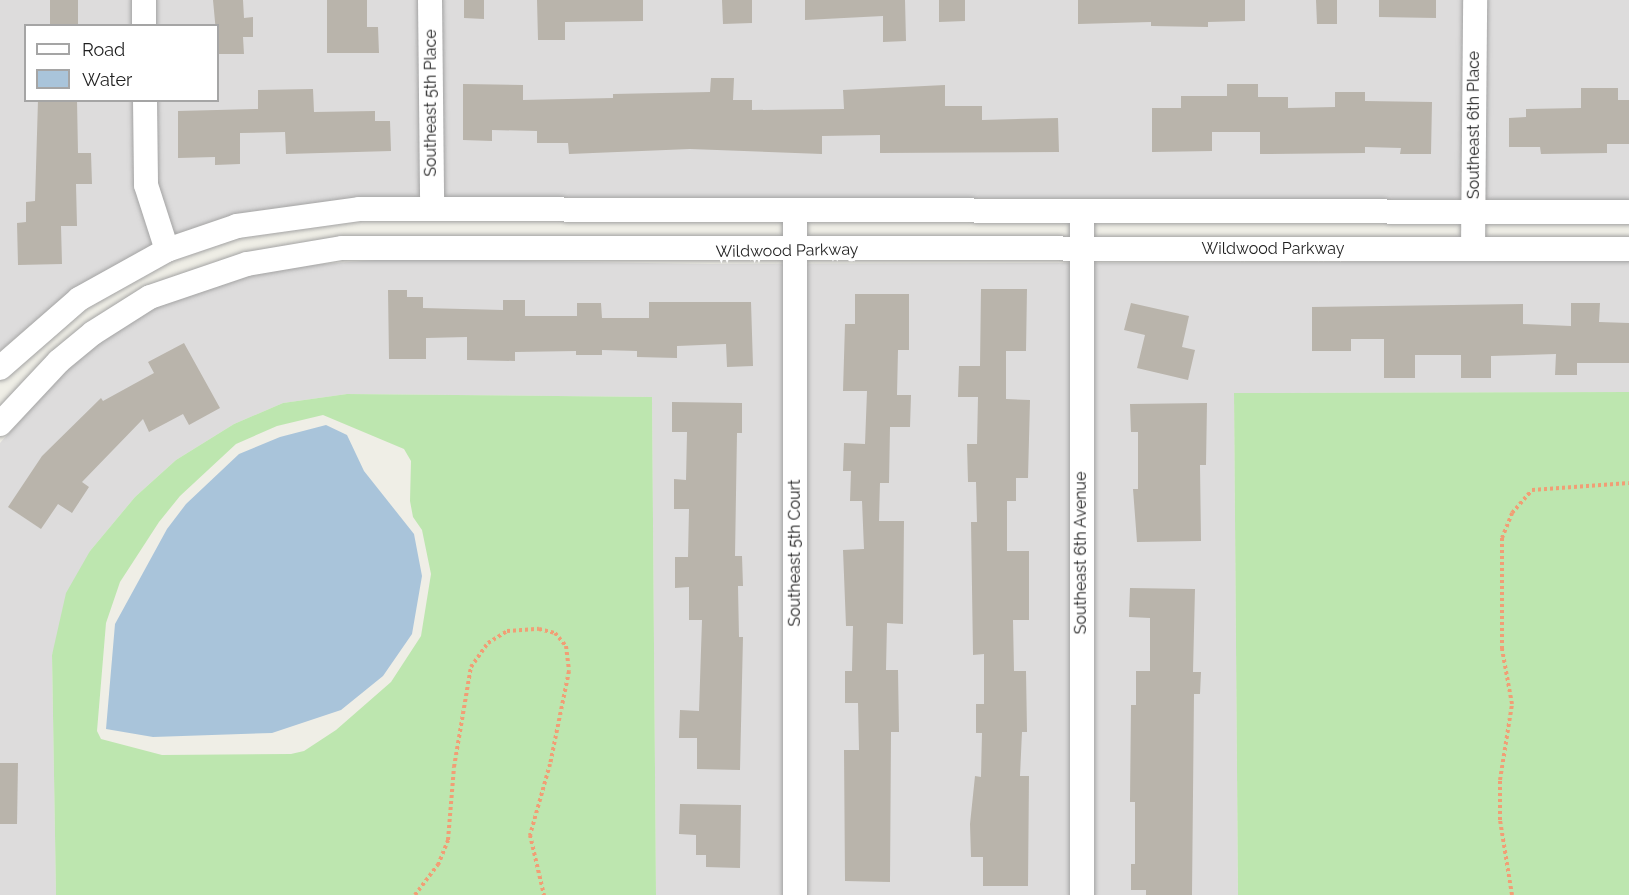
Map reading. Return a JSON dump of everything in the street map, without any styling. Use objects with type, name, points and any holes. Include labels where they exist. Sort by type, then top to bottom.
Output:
[{"type":"street","points":[[144,0],[144,24]]},
{"type":"street","name":"Southeast 5th Place","points":[[430,0],[432,207]]},
{"type":"street","name":"Southeast 6th Place","points":[[1473,249],[1475,0]]},
{"type":"street","points":[[145,102],[146,185],[167,250]]},
{"type":"street","points":[[0,368],[79,299],[167,250],[237,226],[275,218],[432,207],[1629,212]]},
{"type":"street","name":"Southeast 5th Court","points":[[795,210],[795,895]]},
{"type":"street","name":"Southeast 6th Avenue","points":[[1082,211],[1082,895]]},
{"type":"street","name":"Wildwood Parkway","points":[[0,424],[59,361],[131,308],[200,278],[256,262],[342,248],[795,251],[1629,249]]},
{"type":"path","points":[[1512,895],[1500,820],[1500,780],[1512,704],[1502,649],[1502,538],[1512,513],[1532,490],[1629,483]]},
{"type":"path","points":[[416,895],[438,865],[448,840],[454,767],[471,667],[488,643],[507,631],[539,629],[555,633],[566,646],[569,671],[550,764],[530,835],[544,895]]},
{"type":"shaded area","points":[[0,0],[1629,0],[1629,200],[359,197],[235,214],[162,239],[73,289],[0,351]]},
{"type":"shaded area","points":[[390,259],[709,264],[1629,261],[1629,392],[1234,393],[1238,895],[656,895],[652,397],[347,394],[283,403],[234,424],[176,460],[135,497],[90,551],[52,655],[56,895],[0,895],[0,443],[66,370],[99,343],[154,308],[249,276],[295,266]]},
{"type":"green space","points":[[1629,392],[1629,895],[1238,895],[1234,393]]},
{"type":"green space","points":[[347,394],[652,397],[656,895],[56,895],[52,655],[66,593],[90,551],[135,497],[176,460],[234,424],[283,403]],"holes":[[[323,415],[404,449],[411,461],[410,501],[413,517],[422,530],[431,574],[421,636],[391,682],[336,730],[304,751],[291,754],[162,755],[101,739],[97,731],[106,623],[120,582],[159,522],[180,496],[236,444],[277,426]]]},
{"type":"water","points":[[326,425],[347,435],[364,471],[414,534],[422,576],[412,634],[383,676],[341,710],[272,733],[153,737],[106,729],[115,624],[167,529],[186,504],[239,454],[280,437]]},
{"type":"building","points":[[50,0],[78,0],[78,24],[50,24]]},
{"type":"building","points":[[213,0],[243,0],[244,18],[253,17],[253,37],[243,37],[244,54],[219,54],[219,24],[215,24]]},
{"type":"building","points":[[327,0],[367,0],[367,27],[378,27],[379,53],[327,53]]},
{"type":"building","points":[[464,0],[484,0],[484,19],[464,18]]},
{"type":"building","points":[[537,0],[643,0],[643,21],[565,22],[565,40],[538,40]]},
{"type":"building","points":[[722,0],[752,0],[752,23],[723,24]]},
{"type":"building","points":[[805,0],[905,0],[906,41],[883,42],[883,16],[805,20]]},
{"type":"building","points":[[939,0],[965,0],[965,21],[939,22]]},
{"type":"building","points":[[1078,0],[1245,0],[1245,21],[1208,22],[1208,27],[1151,26],[1151,22],[1078,24]]},
{"type":"building","points":[[1316,0],[1337,0],[1337,24],[1317,24]]},
{"type":"building","points":[[1379,0],[1436,0],[1436,18],[1379,17]]},
{"type":"building","points":[[711,78],[734,78],[733,100],[752,100],[752,110],[844,109],[843,90],[945,85],[945,106],[982,106],[982,120],[1058,118],[1059,152],[880,153],[880,135],[822,136],[822,154],[690,149],[569,154],[568,143],[537,143],[537,131],[492,130],[492,141],[463,140],[463,84],[523,85],[523,100],[613,98],[613,94],[710,92]]},
{"type":"building","points":[[1227,84],[1258,84],[1258,97],[1288,97],[1288,108],[1335,107],[1335,92],[1365,92],[1365,101],[1432,102],[1431,154],[1400,154],[1401,148],[1365,147],[1365,153],[1260,154],[1260,132],[1212,132],[1212,151],[1152,152],[1152,108],[1181,108],[1181,96],[1227,96]]},
{"type":"building","points":[[1581,88],[1618,88],[1618,100],[1629,100],[1629,144],[1607,144],[1607,153],[1541,154],[1540,147],[1509,147],[1509,118],[1526,117],[1526,109],[1581,108]]},
{"type":"building","points":[[313,89],[314,112],[375,111],[375,121],[390,121],[391,151],[286,154],[285,132],[240,133],[240,164],[215,165],[215,157],[178,158],[178,111],[258,109],[258,90]]},
{"type":"building","points":[[38,102],[77,102],[78,153],[91,153],[92,184],[76,184],[77,226],[61,226],[62,264],[18,265],[17,223],[26,222],[26,202],[35,201]]},
{"type":"building","points":[[981,289],[1027,289],[1026,351],[1006,351],[1006,399],[1030,400],[1028,478],[1016,478],[1016,501],[1007,501],[1007,551],[1029,551],[1029,620],[1013,620],[1014,671],[1026,671],[1027,732],[1022,732],[1020,776],[1029,776],[1028,886],[983,886],[983,857],[971,857],[970,824],[975,776],[981,777],[982,733],[976,733],[976,704],[984,704],[984,654],[973,655],[971,522],[977,522],[976,482],[968,482],[967,444],[977,444],[978,397],[958,397],[959,366],[980,366]]},
{"type":"building","points":[[388,290],[407,290],[407,297],[423,297],[423,308],[503,310],[503,300],[525,300],[525,316],[577,316],[577,303],[601,303],[602,318],[649,318],[649,302],[751,302],[753,366],[727,367],[726,344],[677,346],[677,358],[637,357],[637,351],[602,350],[602,355],[576,355],[576,351],[515,352],[515,361],[467,360],[467,337],[426,338],[426,359],[389,359]]},
{"type":"building","points":[[855,294],[909,294],[909,350],[898,350],[897,395],[911,395],[910,427],[890,427],[889,483],[880,483],[879,521],[904,521],[903,624],[887,623],[886,670],[898,670],[899,732],[891,732],[890,882],[845,881],[844,750],[859,750],[858,703],[845,703],[845,671],[852,671],[853,626],[846,626],[843,550],[864,549],[862,501],[850,501],[851,471],[843,471],[844,443],[865,444],[867,391],[843,391],[845,324],[855,324]]},
{"type":"building","points":[[1131,303],[1189,316],[1182,347],[1195,350],[1188,380],[1137,368],[1145,335],[1124,330]]},
{"type":"building","points":[[1571,303],[1600,303],[1599,322],[1629,323],[1629,363],[1577,363],[1577,375],[1555,375],[1556,354],[1491,356],[1491,378],[1461,378],[1461,355],[1415,355],[1415,378],[1384,378],[1384,339],[1351,339],[1351,351],[1312,351],[1312,307],[1523,304],[1523,324],[1571,326]]},
{"type":"building","points":[[184,343],[220,408],[189,425],[183,414],[149,432],[143,419],[82,482],[89,487],[72,513],[58,504],[41,529],[8,507],[42,456],[101,398],[103,401],[154,373],[148,362]]},
{"type":"building","points":[[672,402],[742,403],[742,433],[737,433],[735,556],[742,556],[743,586],[738,586],[739,637],[743,637],[740,770],[697,769],[697,738],[679,738],[680,710],[699,711],[702,620],[689,620],[689,587],[675,588],[675,557],[688,557],[689,509],[674,509],[674,479],[686,480],[687,432],[672,432]]},
{"type":"building","points":[[1207,403],[1206,465],[1200,465],[1201,541],[1137,542],[1133,489],[1138,489],[1138,432],[1131,432],[1130,404]]},
{"type":"building","points":[[1130,588],[1195,589],[1193,672],[1201,672],[1200,694],[1194,694],[1192,895],[1146,895],[1146,890],[1131,890],[1131,864],[1135,864],[1135,802],[1130,802],[1131,705],[1136,705],[1136,671],[1150,671],[1150,618],[1129,617]]},
{"type":"building","points":[[0,763],[18,763],[17,824],[0,824]]},
{"type":"building","points":[[680,804],[741,805],[740,868],[706,867],[706,855],[696,855],[696,835],[679,834]]}]
